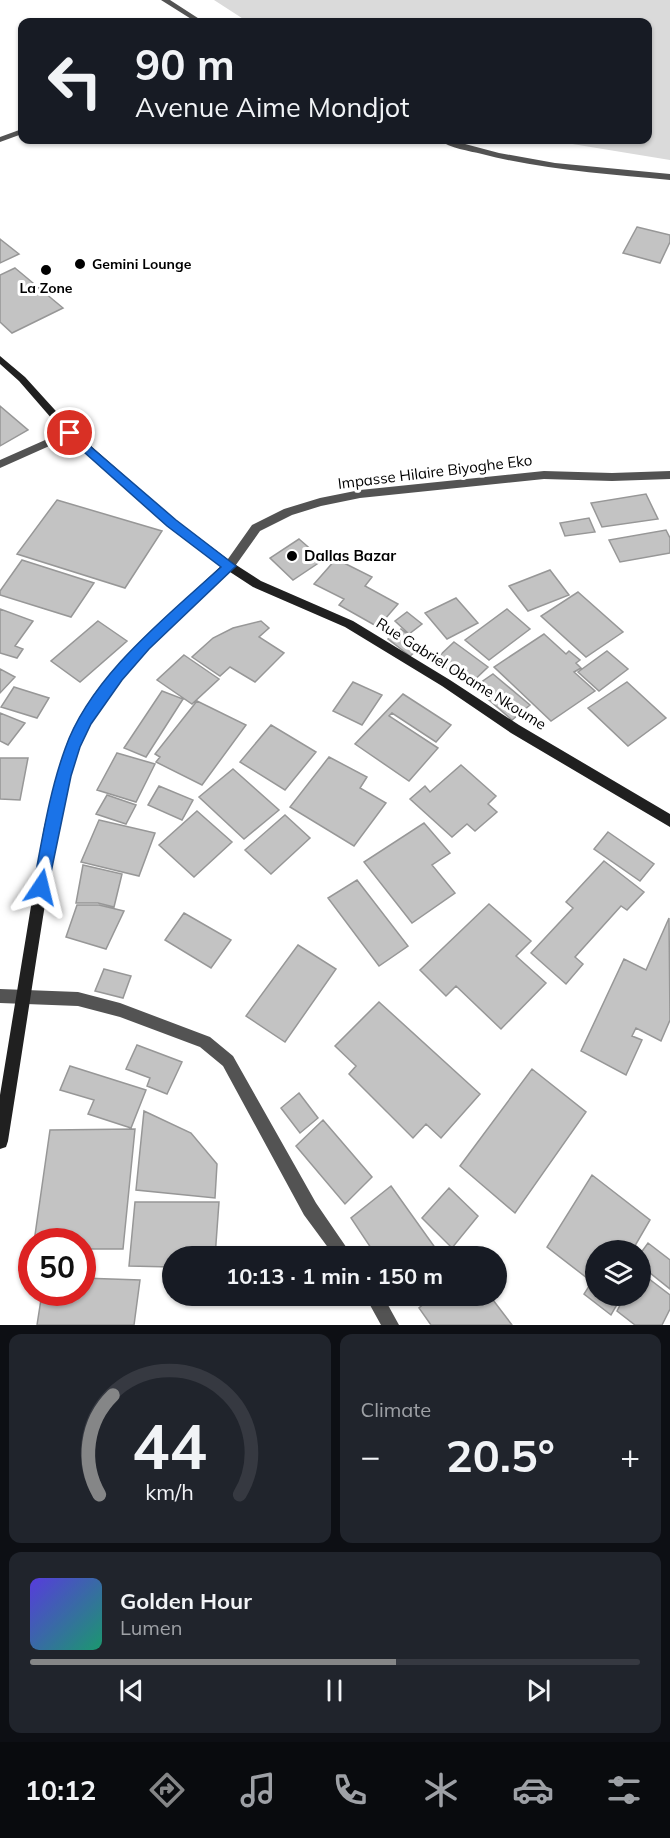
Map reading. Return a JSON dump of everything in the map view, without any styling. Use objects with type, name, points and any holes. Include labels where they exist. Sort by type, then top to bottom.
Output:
[{"type":"main road","name":"Rue Gabriel Obame Nkoume","points":[[0,359],[22,379],[70,433],[171,523],[229,566],[257,584],[349,624],[447,683],[515,729],[670,821]]},
{"type":"main road","points":[[0,1141],[48,844],[72,747],[86,720],[117,676],[144,645],[229,566]]},
{"type":"street","points":[[165,0],[194,18]]},
{"type":"street","points":[[0,140],[18,133]]},
{"type":"street","points":[[456,144],[526,162],[670,177]]},
{"type":"street","points":[[0,464],[70,433]]},
{"type":"street","name":"Impasse Hilaire Biyoghe Eko","points":[[229,566],[256,528],[288,512],[330,500],[360,494],[544,475],[612,477],[670,475]]},
{"type":"street","points":[[0,996],[78,999],[120,1010],[205,1042],[228,1061],[310,1209],[337,1246]]},
{"type":"street","points":[[379,1306],[391,1325]]},
{"type":"shaded area","points":[[214,0],[670,0],[670,160],[572,144],[652,144],[652,18],[242,18]]},
{"type":"building","points":[[637,227],[670,235],[670,242],[660,263],[623,253]]},
{"type":"building","points":[[0,239],[19,254],[0,263]]},
{"type":"building","points":[[15,268],[63,308],[12,333],[0,322],[0,275]]},
{"type":"building","points":[[0,406],[28,430],[0,446]]},
{"type":"building","points":[[646,494],[658,519],[602,527],[591,503]]},
{"type":"building","points":[[57,500],[162,531],[125,588],[17,554]]},
{"type":"building","points":[[589,518],[595,532],[565,536],[560,523]]},
{"type":"building","points":[[666,530],[670,538],[670,553],[620,562],[609,540]]},
{"type":"building","points":[[299,539],[323,560],[293,580],[270,558]]},
{"type":"building","points":[[336,559],[372,577],[365,586],[398,604],[378,627],[339,605],[344,599],[314,584]]},
{"type":"building","points":[[22,560],[94,583],[71,617],[0,595],[0,591]]},
{"type":"building","points":[[550,570],[569,595],[528,611],[509,586]]},
{"type":"building","points":[[578,592],[623,632],[586,657],[541,616]]},
{"type":"building","points":[[456,598],[478,623],[447,639],[425,613]]},
{"type":"building","points":[[0,609],[33,621],[15,646],[23,649],[17,658],[0,653]]},
{"type":"building","points":[[507,609],[530,629],[489,660],[465,640]]},
{"type":"building","points":[[407,612],[422,624],[409,634],[395,621]]},
{"type":"building","points":[[98,621],[127,641],[80,682],[51,661]]},
{"type":"building","points":[[261,621],[269,628],[259,637],[284,653],[255,682],[230,667],[220,676],[192,657],[213,638],[233,628]]},
{"type":"building","points":[[401,629],[422,646],[410,656],[388,639]]},
{"type":"building","points":[[544,634],[566,654],[569,651],[580,660],[576,663],[581,668],[574,672],[595,691],[551,721],[494,667]]},
{"type":"building","points":[[454,642],[488,667],[469,685],[435,660]]},
{"type":"building","points":[[607,651],[628,669],[599,691],[578,672]]},
{"type":"building","points":[[184,655],[219,679],[192,704],[157,680]]},
{"type":"building","points":[[0,669],[15,677],[0,693]]},
{"type":"building","points":[[493,674],[530,705],[512,720],[474,687]]},
{"type":"building","points":[[353,682],[382,695],[362,725],[333,711]]},
{"type":"building","points":[[627,682],[666,718],[628,746],[588,708]]},
{"type":"building","points":[[14,687],[49,698],[37,718],[1,707]]},
{"type":"building","points":[[162,691],[183,699],[146,757],[124,748]]},
{"type":"building","points":[[403,694],[451,725],[436,742],[392,713],[389,716],[438,748],[409,781],[355,744]]},
{"type":"building","points":[[197,701],[246,725],[202,785],[156,762],[160,757],[155,754]]},
{"type":"building","points":[[0,713],[25,723],[8,745],[0,741]]},
{"type":"building","points":[[271,725],[316,752],[285,790],[240,762]]},
{"type":"building","points":[[117,753],[155,764],[136,802],[97,790]]},
{"type":"building","points":[[329,757],[367,777],[360,788],[386,803],[354,846],[290,807]]},
{"type":"building","points":[[0,758],[28,758],[20,800],[0,799]]},
{"type":"building","points":[[461,765],[496,796],[488,804],[497,812],[475,831],[467,824],[452,837],[410,799],[425,786],[430,792]]},
{"type":"building","points":[[233,769],[279,810],[244,839],[199,797]]},
{"type":"building","points":[[159,786],[193,800],[182,820],[148,805]]},
{"type":"building","points":[[107,795],[136,805],[126,824],[96,814]]},
{"type":"building","points":[[197,811],[232,842],[194,877],[159,845]]},
{"type":"building","points":[[285,815],[310,838],[271,874],[245,850]]},
{"type":"building","points":[[99,820],[155,833],[139,876],[81,862]]},
{"type":"building","points":[[424,823],[450,853],[432,865],[455,893],[412,923],[364,862]]},
{"type":"building","points":[[608,832],[654,864],[640,881],[594,849]]},
{"type":"building","points":[[604,861],[644,892],[627,910],[621,906],[575,957],[583,964],[566,984],[531,953],[573,908],[566,902]]},
{"type":"building","points":[[83,865],[122,874],[114,907],[98,903],[76,903]]},
{"type":"building","points":[[357,880],[408,946],[379,966],[328,898]]},
{"type":"building","points":[[489,904],[531,941],[516,956],[546,983],[501,1029],[456,986],[446,996],[420,970]]},
{"type":"building","points":[[77,905],[99,905],[124,911],[106,949],[66,937]]},
{"type":"building","points":[[184,913],[231,940],[211,968],[165,940]]},
{"type":"building","points":[[669,918],[670,1020],[661,1041],[636,1028],[632,1036],[642,1040],[626,1075],[581,1051],[624,959],[646,970]]},
{"type":"building","points":[[298,945],[336,969],[285,1042],[246,1016]]},
{"type":"building","points":[[104,969],[131,976],[123,998],[95,991]]},
{"type":"building","points":[[379,1002],[480,1094],[441,1138],[426,1124],[413,1138],[349,1074],[356,1066],[335,1046]]},
{"type":"building","points":[[137,1045],[182,1062],[167,1094],[147,1086],[150,1078],[126,1069]]},
{"type":"building","points":[[70,1066],[146,1090],[131,1128],[88,1114],[94,1100],[60,1090]]},
{"type":"building","points":[[532,1069],[586,1112],[515,1213],[460,1166]]},
{"type":"building","points":[[299,1093],[318,1118],[300,1133],[281,1108]]},
{"type":"building","points":[[144,1111],[191,1133],[217,1164],[215,1198],[136,1190]]},
{"type":"building","points":[[323,1120],[372,1177],[345,1204],[296,1146]]},
{"type":"building","points":[[135,1129],[123,1249],[96,1249],[96,1228],[36,1228],[50,1130]]},
{"type":"building","points":[[592,1175],[650,1220],[638,1240],[585,1240],[585,1276],[547,1247]]},
{"type":"building","points":[[391,1186],[434,1246],[370,1246],[351,1218]]},
{"type":"building","points":[[449,1188],[478,1216],[454,1246],[450,1246],[422,1218]]},
{"type":"building","points":[[135,1202],[219,1202],[216,1246],[162,1246],[162,1267],[129,1266]]},
{"type":"building","points":[[651,1245],[670,1260],[670,1289],[651,1274]]},
{"type":"building","points":[[96,1278],[140,1280],[134,1325],[37,1325],[40,1306],[96,1306]]},
{"type":"building","points":[[651,1280],[670,1295],[670,1309],[662,1325],[635,1325],[617,1311],[620,1306],[651,1306]]},
{"type":"building","points":[[421,1306],[498,1306],[512,1325],[431,1325],[419,1308]]},
{"type":"building","points":[[599,1306],[616,1306],[611,1315]]},
{"type":"place","name":"Gemini Lounge","points":[[80,264]]},
{"type":"place","name":"La Zone","points":[[46,270]]},
{"type":"place","name":"Dallas Bazar","points":[[292,556]]},
{"type":"route","points":[[41,887],[63,776],[72,747],[86,720],[117,676],[144,645],[229,566],[171,523],[70,433]]}]
